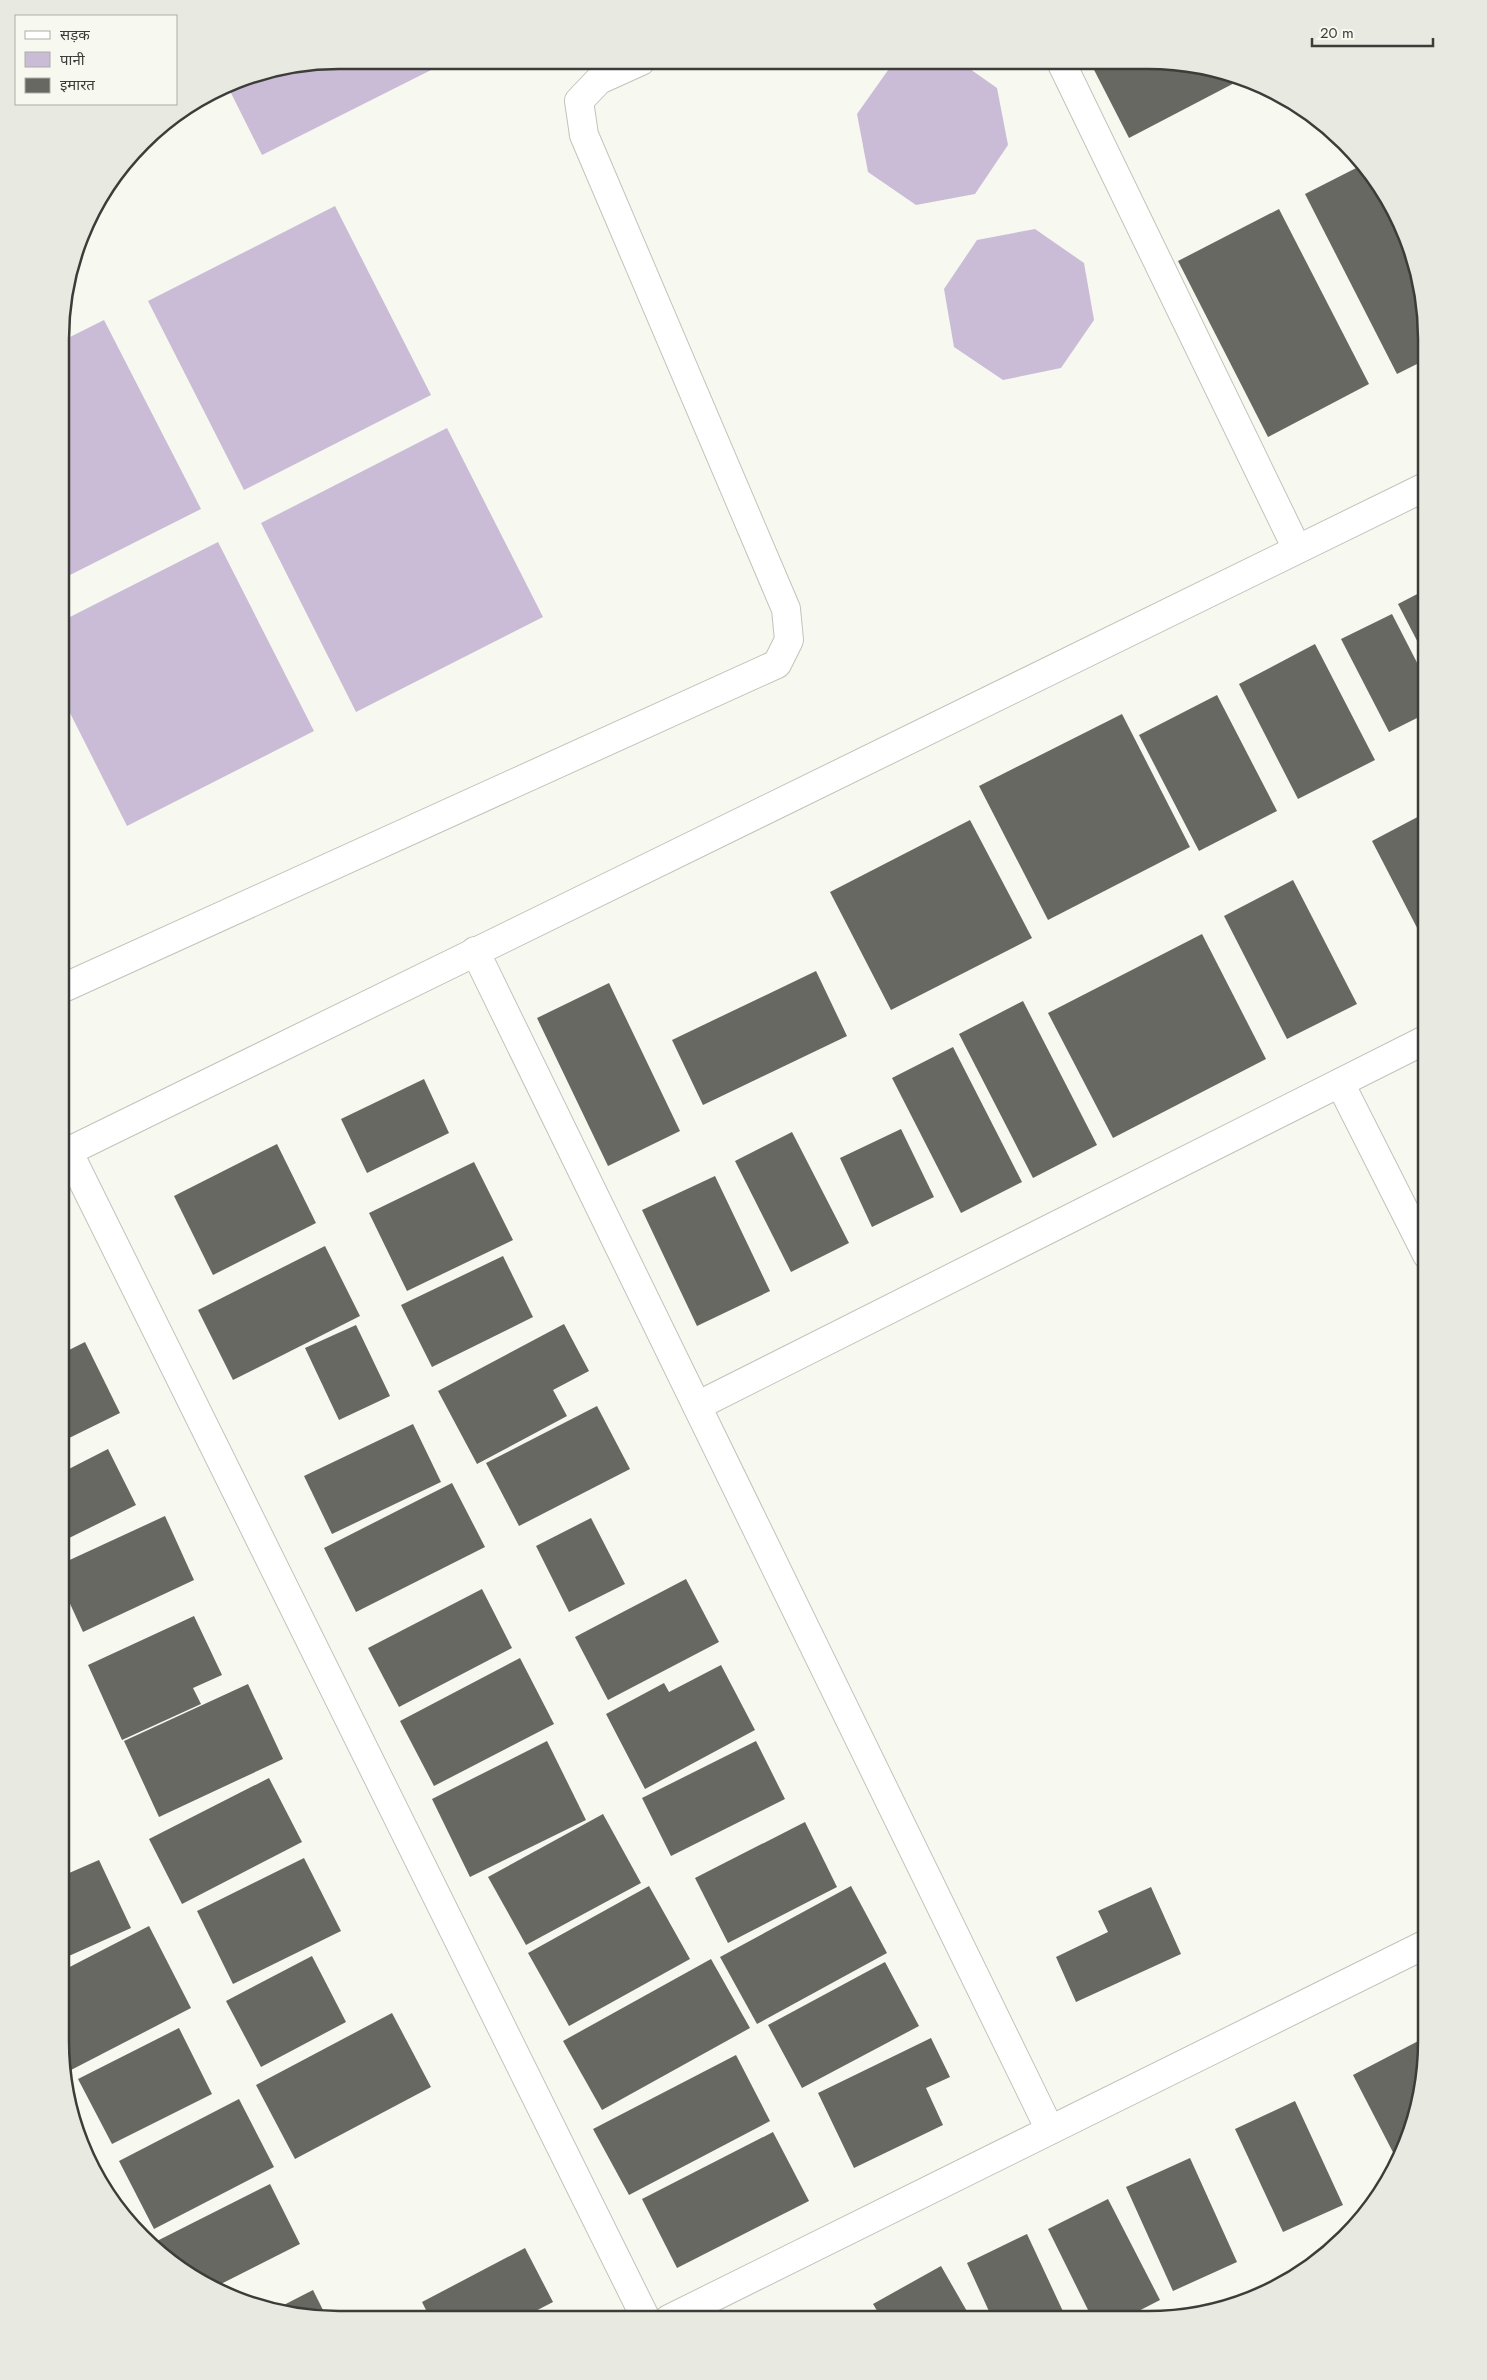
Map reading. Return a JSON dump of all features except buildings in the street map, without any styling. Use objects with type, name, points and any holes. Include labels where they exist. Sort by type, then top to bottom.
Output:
[{"type":"lane","points":[[69,985],[776,664],[789,640],[786,609],[584,135],[579,101],[599,80],[623,69]]},
{"type":"lane","points":[[1064,69],[1297,549]]},
{"type":"lane","points":[[69,1151],[1418,490]]},
{"type":"lane","points":[[476,951],[1050,2130]]},
{"type":"lane","points":[[697,1406],[1418,1044]]},
{"type":"lane","points":[[1340,1083],[1418,1237]]},
{"type":"lane","points":[[69,1161],[642,2311]]},
{"type":"lane","points":[[685,2311],[1418,1948]]},
{"type":"water","points":[[321,69],[433,69],[262,155],[230,91],[269,78]]},
{"type":"water","points":[[889,69],[970,69],[997,88],[1008,145],[975,194],[916,205],[868,172],[857,114]]},
{"type":"water","points":[[335,206],[431,395],[244,490],[148,301]]},
{"type":"water","points":[[1035,229],[1084,263],[1094,320],[1061,368],[1003,380],[954,347],[944,289],[977,240]]},
{"type":"water","points":[[104,320],[201,509],[69,575],[69,339]]},
{"type":"water","points":[[447,428],[543,617],[356,712],[261,523]]},
{"type":"water","points":[[218,542],[314,731],[127,826],[69,711],[69,617]]}]
